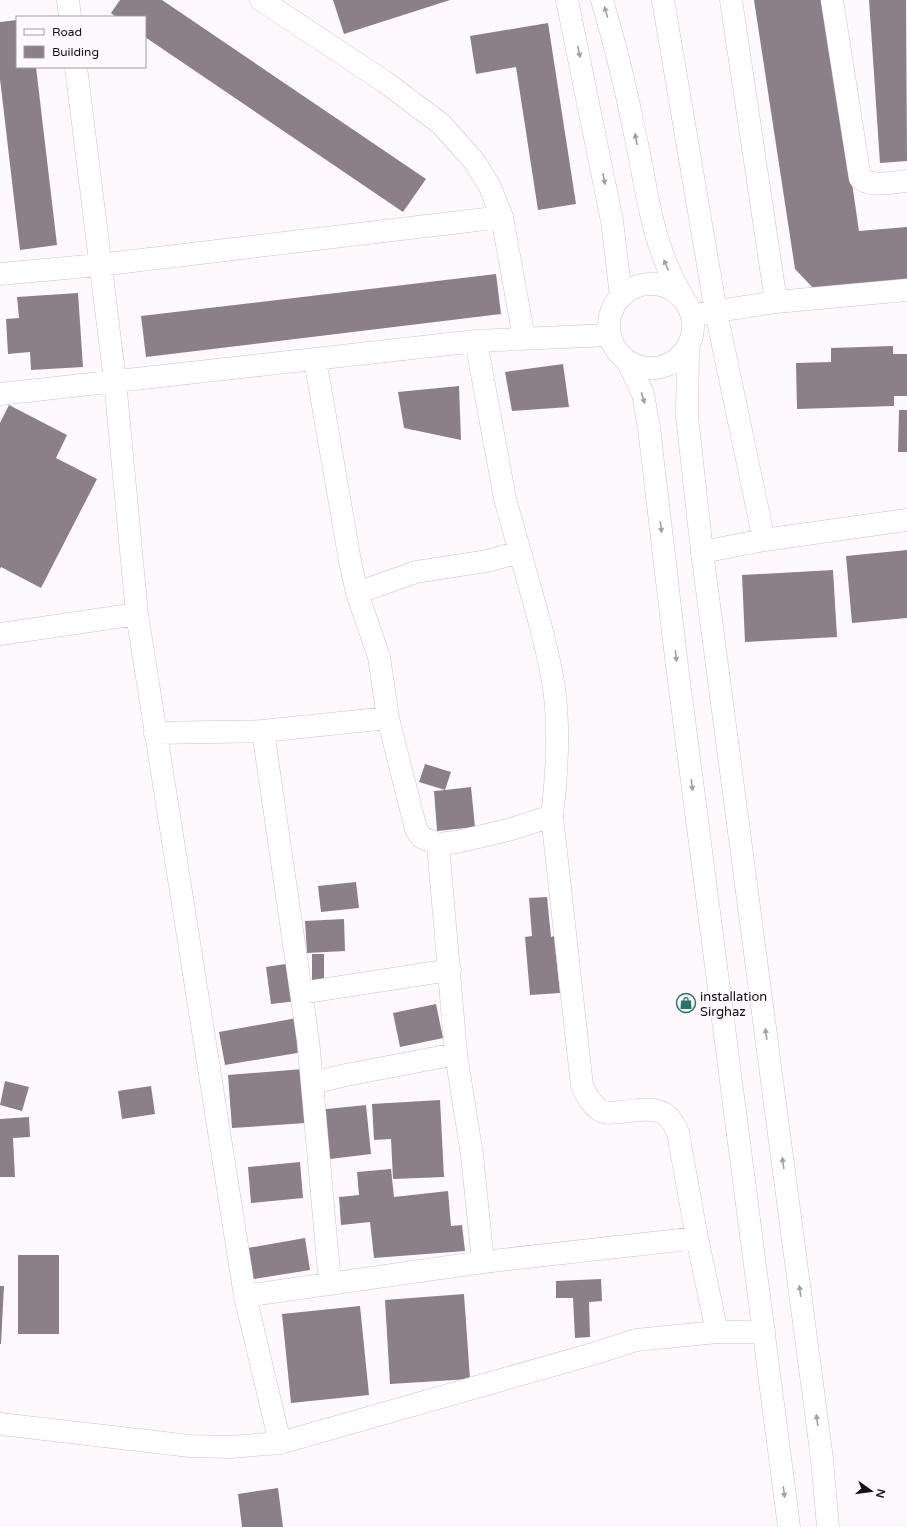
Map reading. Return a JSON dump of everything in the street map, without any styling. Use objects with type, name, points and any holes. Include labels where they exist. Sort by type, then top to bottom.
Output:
[{"type":"main road","points":[[68,0],[70,16]]},
{"type":"main road","points":[[261,0],[386,82],[441,124],[474,161],[490,187],[502,217],[524,338]]},
{"type":"main road","points":[[567,0],[612,221],[621,296]]},
{"type":"main road","points":[[602,0],[613,38],[635,133],[656,238],[668,270],[688,307],[693,332],[688,348],[687,416],[702,552],[822,1459],[828,1527]]},
{"type":"main road","points":[[663,0],[716,312],[764,540]]},
{"type":"main road","points":[[731,0],[776,302]]},
{"type":"main road","points":[[832,0],[860,178],[874,184],[907,181]]},
{"type":"main road","points":[[76,68],[99,265],[115,381],[137,614],[244,1296],[280,1443]]},
{"type":"main road","points":[[0,274],[99,265],[502,217]]},
{"type":"main road","points":[[789,1527],[677,666],[647,411],[640,389],[628,362],[617,350],[610,335],[609,321],[613,308],[621,296],[636,287],[653,284],[670,288],[688,307],[716,312],[776,302],[907,290]]},
{"type":"main road","points":[[0,394],[476,341],[610,335]]},
{"type":"main road","points":[[476,341],[506,499],[554,688],[558,738],[557,774],[552,816],[582,1086],[589,1100],[598,1110],[607,1113],[650,1110],[665,1113],[673,1120],[678,1133],[696,1238],[717,1332]]},
{"type":"main road","points":[[628,362],[644,368],[661,367],[676,360],[688,348]]},
{"type":"main road","points":[[315,359],[350,561],[357,593],[379,658],[388,718],[416,829],[421,837],[438,844],[457,842],[508,830],[552,816]]},
{"type":"main road","points":[[702,552],[764,540],[907,520]]},
{"type":"main road","points":[[357,593],[416,572],[487,561],[520,552]]},
{"type":"main road","points":[[0,634],[137,614]]},
{"type":"main road","points":[[155,733],[263,731],[388,718]]},
{"type":"main road","points":[[263,731],[301,993],[312,1083],[330,1284]]},
{"type":"main road","points":[[438,844],[456,1054],[472,1155],[483,1262]]},
{"type":"main road","points":[[301,993],[450,970]]},
{"type":"main road","points":[[312,1083],[456,1054]]},
{"type":"main road","points":[[244,1296],[483,1262],[696,1238]]},
{"type":"main road","points":[[0,1424],[190,1446],[230,1447],[280,1443],[589,1355],[636,1340],[717,1332],[764,1332]]},
{"type":"building","points":[[120,0],[162,0],[426,179],[403,212],[146,38],[146,16],[115,16],[111,13]]},
{"type":"building","points":[[333,0],[450,0],[344,34]]},
{"type":"building","points":[[754,0],[825,0],[859,231],[907,227],[907,282],[817,292],[795,269]]},
{"type":"building","points":[[869,0],[906,0],[907,161],[880,163]]},
{"type":"building","points":[[16,20],[16,68],[36,68],[57,245],[20,250],[0,79],[0,22]]},
{"type":"building","points":[[548,23],[576,204],[538,210],[516,67],[476,74],[470,36]]},
{"type":"building","points":[[496,274],[501,314],[146,357],[141,316]]},
{"type":"building","points":[[78,293],[83,367],[31,370],[30,352],[8,354],[6,319],[19,318],[17,297]]},
{"type":"building","points":[[893,346],[893,354],[907,354],[907,396],[894,396],[894,406],[797,409],[796,363],[831,362],[831,348]]},
{"type":"building","points":[[563,364],[569,407],[512,411],[505,372]]},
{"type":"building","points":[[459,386],[461,440],[404,428],[398,392]]},
{"type":"building","points":[[9,405],[67,435],[56,458],[97,479],[41,588],[1,567],[0,569],[0,423]]},
{"type":"building","points":[[899,410],[907,410],[907,452],[898,452]]},
{"type":"building","points":[[907,550],[907,618],[852,623],[846,556]]},
{"type":"building","points":[[833,570],[837,637],[745,642],[742,575]]},
{"type":"building","points":[[425,764],[451,772],[445,790],[419,782]]},
{"type":"building","points":[[471,787],[475,827],[437,831],[434,791]]},
{"type":"building","points":[[356,882],[359,908],[321,912],[318,886]]},
{"type":"building","points":[[547,897],[551,937],[554,936],[560,993],[530,995],[525,937],[532,936],[529,898]]},
{"type":"building","points":[[344,919],[345,951],[307,953],[305,921]]},
{"type":"building","points":[[312,954],[324,954],[324,992],[312,992]]},
{"type":"building","points":[[292,963],[297,1001],[271,1004],[266,967]]},
{"type":"building","points":[[436,1004],[443,1038],[400,1047],[393,1013]]},
{"type":"building","points":[[297,1018],[303,1052],[225,1065],[219,1032]]},
{"type":"building","points":[[303,1069],[306,1123],[232,1128],[228,1075]]},
{"type":"building","points":[[5,1081],[29,1087],[22,1111],[0,1105]]},
{"type":"building","points":[[151,1086],[155,1114],[122,1119],[118,1091]]},
{"type":"building","points":[[440,1100],[444,1177],[393,1179],[391,1139],[374,1140],[372,1104]]},
{"type":"building","points":[[366,1105],[371,1154],[322,1160],[317,1110]]},
{"type":"building","points":[[29,1117],[30,1137],[13,1138],[15,1177],[0,1177],[0,1119]]},
{"type":"building","points":[[300,1162],[303,1198],[251,1203],[248,1167]]},
{"type":"building","points":[[391,1169],[394,1197],[448,1191],[451,1226],[462,1225],[465,1251],[374,1258],[370,1222],[341,1225],[339,1197],[359,1195],[357,1172]]},
{"type":"building","points":[[305,1238],[310,1270],[247,1280],[242,1249]]},
{"type":"building","points":[[18,1255],[59,1255],[59,1334],[18,1334]]},
{"type":"building","points":[[601,1279],[602,1301],[589,1302],[590,1337],[575,1338],[573,1298],[556,1298],[556,1281]]},
{"type":"building","points":[[0,1286],[4,1286],[1,1344],[0,1344]]},
{"type":"building","points":[[464,1294],[470,1379],[390,1384],[385,1300]]},
{"type":"building","points":[[360,1306],[369,1395],[291,1403],[282,1314]]},
{"type":"building","points":[[278,1488],[283,1527],[242,1527],[238,1494]]},
{"type":"place","name":"installation Sirghaz","points":[[686,1003]]}]
